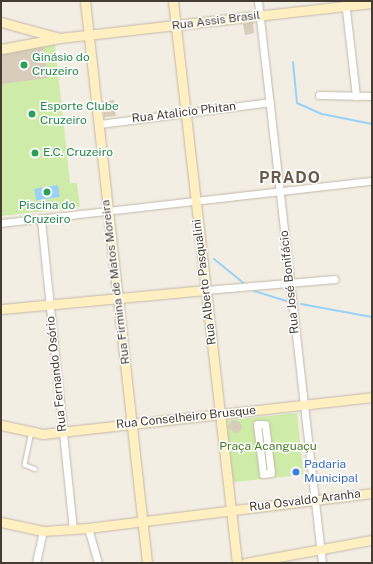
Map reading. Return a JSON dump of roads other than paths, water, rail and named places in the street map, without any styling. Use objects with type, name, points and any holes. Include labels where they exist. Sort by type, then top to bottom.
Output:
[{"type":"street","name":"Rua Firmina de Matos Moreira","points":[[85,1],[116,299],[134,423],[141,522],[147,563]]},
{"type":"street","name":"Rua Alberto Pasqualini","points":[[173,1],[220,414],[233,510],[237,563]]},
{"type":"street","name":"Rua José Bonifácio","points":[[258,1],[316,500],[319,549],[322,563]]},
{"type":"street","name":"Rua Assis Brasil","points":[[1,49],[60,38],[260,16],[345,3],[372,3]]},
{"type":"street","points":[[345,3],[356,96]]},
{"type":"street","name":"Rua Assis Brasil","points":[[1,22],[60,38]]},
{"type":"street","points":[[319,95],[372,96]]},
{"type":"street","name":"Rua Atalicio Phitan","points":[[99,124],[270,102]]},
{"type":"street","points":[[1,223],[196,203],[372,181]]},
{"type":"street","name":"Rua Fernando Osório","points":[[41,220],[49,307],[64,432],[72,529]]},
{"type":"street","points":[[1,309],[49,307],[206,290],[335,279]]},
{"type":"street","name":"Rua Conselheiro Brusque","points":[[1,425],[32,431],[64,432],[372,397]]},
{"type":"street","points":[[257,424],[265,424],[267,439],[271,473],[263,474],[257,424]]},
{"type":"street","points":[[259,440],[267,439]]},
{"type":"street","points":[[260,450],[268,449]]},
{"type":"street","name":"Rua Osvaldo Aranha","points":[[1,522],[43,531],[88,528],[372,493]]},
{"type":"street","points":[[88,528],[98,563]]},
{"type":"street","points":[[36,563],[43,531]]},
{"type":"street","points":[[245,563],[372,540]]},
{"type":"lane","points":[[32,431],[25,465],[35,469]]},
{"type":"water","name":"Piscina do Cruzeiro","points":[[58,185],[60,197],[36,201],[34,189]]},
{"type":"waterway","points":[[293,62],[297,103],[322,114],[372,124]]},
{"type":"waterway","points":[[214,259],[244,283]]},
{"type":"waterway","points":[[254,291],[287,301]]},
{"type":"waterway","points":[[301,304],[372,317]]},
{"type":"place","name":"Ginásio do Cruzeiro","points":[[24,65]]},
{"type":"place","name":"Esporte Clube Cruzeiro","points":[[32,114]]},
{"type":"place","name":"E.C. Cruzeiro","points":[[35,153]]},
{"type":"place","name":"Piscina do Cruzeiro","points":[[47,192]]},
{"type":"place","name":"Padaria Municipal","points":[[296,472]]},
{"type":"district","name":"PRADO","points":[[290,178]]},
{"type":"park label","name":"Praça Acanguaçu","points":[[268,447]]}]
